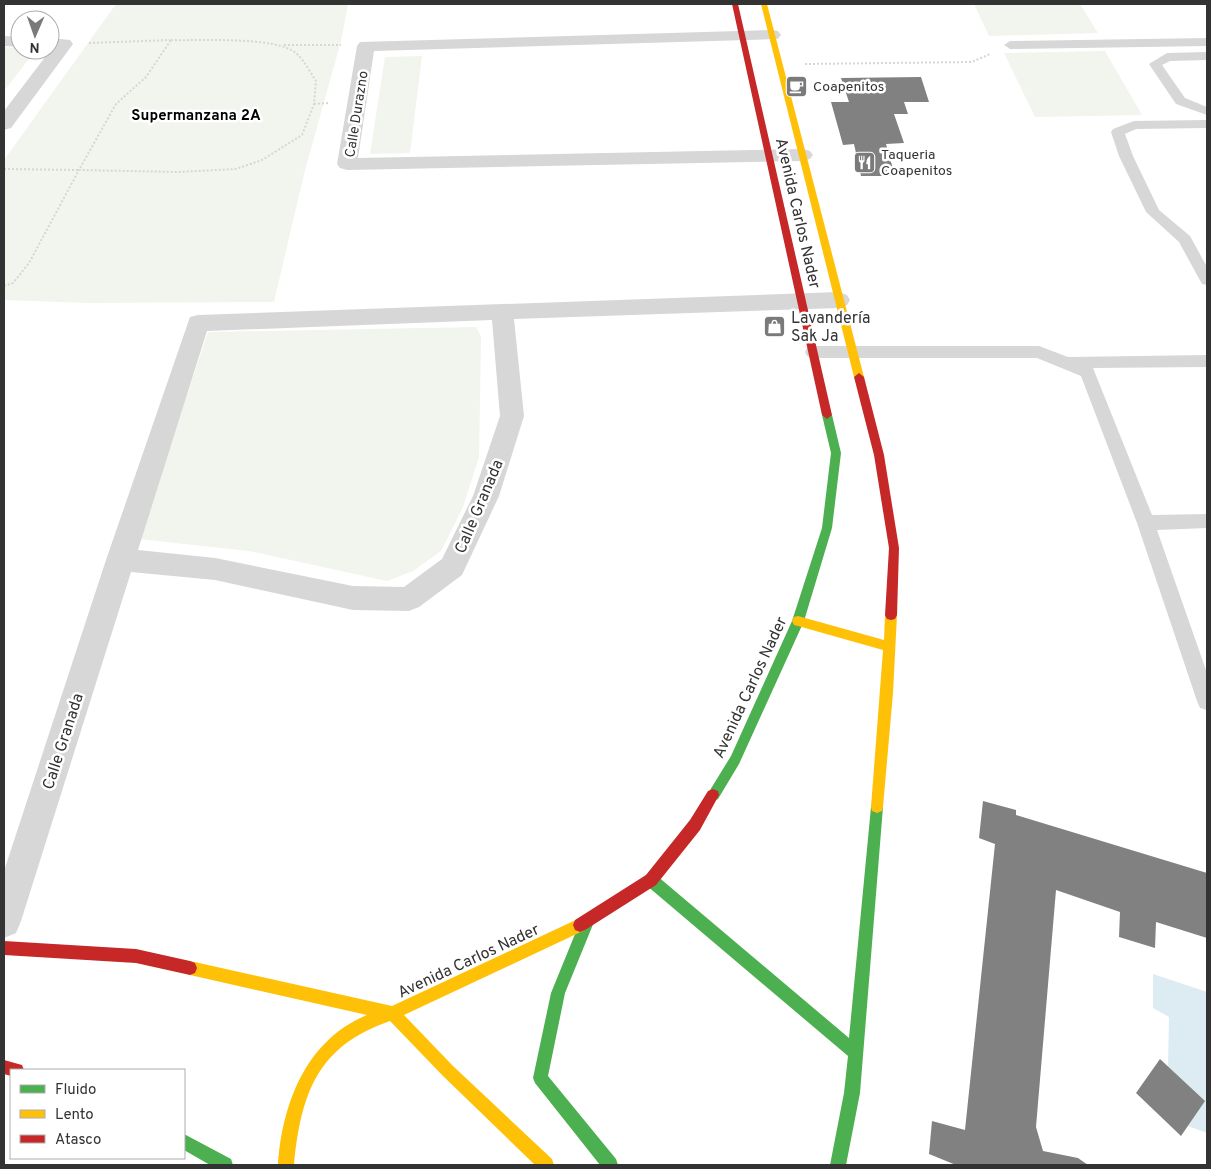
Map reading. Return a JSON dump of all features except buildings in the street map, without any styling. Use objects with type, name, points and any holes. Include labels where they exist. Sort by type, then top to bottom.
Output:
[{"type":"street","name":"Avenida Carlos Nader","points":[[286,1165],[285,1144],[291,1112],[303,1083],[321,1056],[342,1036],[367,1021],[392,1013],[587,922],[651,880],[695,825],[735,760],[798,621],[828,528],[836,453],[735,4]]},
{"type":"street","name":"Avenida Carlos Nader","points":[[764,4],[879,455],[894,548],[890,647],[856,1053],[852,1093],[838,1165]]},
{"type":"street","points":[[366,46],[772,35]]},
{"type":"street","name":"Calle Durazno","points":[[366,46],[347,164],[803,155]]},
{"type":"street","points":[[4,124],[46,60]]},
{"type":"street","name":"Calle Granada","points":[[4,921],[198,323],[840,300]]},
{"type":"street","name":"Calle Granada","points":[[120,560],[215,569],[353,598],[409,599],[452,567],[486,496],[512,416],[502,311]]},
{"type":"street","points":[[798,621],[890,647]]},
{"type":"street","points":[[651,880],[856,1053]]},
{"type":"street","points":[[587,922],[558,993],[540,1078],[610,1165]]},
{"type":"street","points":[[4,948],[136,956],[392,1013],[546,1165]]},
{"type":"street","points":[[185,1143],[225,1165]]},
{"type":"lane","points":[[1010,45],[1207,42]]},
{"type":"lane","points":[[1207,56],[1167,57],[1155,64],[1180,101],[1207,111]]},
{"type":"lane","points":[[1207,124],[1134,125],[1118,132],[1126,156],[1153,212],[1185,238],[1207,280]]},
{"type":"lane","points":[[813,352],[1039,352],[1088,372],[1146,523],[1207,702]]},
{"type":"lane","points":[[1067,362],[1207,361]]},
{"type":"lane","points":[[1146,523],[1207,521]]},
{"type":"path","points":[[60,44],[171,40],[263,42],[282,45],[366,46]]},
{"type":"path","points":[[4,286],[13,283],[29,263],[116,104],[146,77],[171,40]]},
{"type":"path","points":[[4,169],[178,172],[236,169],[262,160],[302,135],[314,104],[316,81],[296,53],[282,45]]},
{"type":"path","points":[[780,64],[972,62],[1010,45]]},
{"type":"shaded area","points":[[116,4],[348,4],[341,41],[304,174],[274,302],[89,303],[4,300],[4,160]]},
{"type":"shaded area","points":[[974,4],[1080,4],[1098,33],[989,36]]},
{"type":"shaded area","points":[[4,47],[10,47],[10,60],[28,60],[4,91]]},
{"type":"shaded area","points":[[1105,51],[1142,115],[1035,117],[1004,53]]},
{"type":"shaded area","points":[[422,56],[410,153],[370,154],[385,57]]},
{"type":"shaded area","points":[[476,327],[481,337],[479,457],[463,507],[441,551],[413,571],[387,581],[249,551],[139,539],[208,332]]},
{"type":"shaded area","points":[[1153,974],[1207,992],[1207,1133],[1188,1126],[1204,1101],[1168,1067],[1169,1017],[1153,1008]]},
{"type":"traffic: fast","points":[[713,795],[735,760],[798,621],[827,528],[836,453],[827,415]]},
{"type":"traffic: fast","points":[[838,1165],[852,1093],[877,807]]},
{"type":"traffic: fast","points":[[651,880],[856,1053]]},
{"type":"traffic: fast","points":[[587,922],[558,993],[540,1078],[610,1165]]},
{"type":"traffic: fast","points":[[185,1143],[225,1165]]},
{"type":"traffic: slow","points":[[764,4],[859,377]]},
{"type":"traffic: slow","points":[[877,807],[887,693],[891,615]]},
{"type":"traffic: slow","points":[[798,621],[890,647]]},
{"type":"traffic: slow","points":[[286,1165],[288,1139],[293,1114],[301,1090],[312,1069],[327,1050],[345,1034],[367,1022],[392,1013],[580,925]]},
{"type":"traffic: slow","points":[[190,968],[392,1013],[448,1071],[546,1165]]},
{"type":"traffic: jam","points":[[735,4],[827,415]]},
{"type":"traffic: jam","points":[[859,377],[879,455],[894,548],[891,615]]},
{"type":"traffic: jam","points":[[580,925],[651,880],[695,825],[713,795]]},
{"type":"traffic: jam","points":[[4,948],[136,956],[190,968]]},
{"type":"traffic: jam","points":[[4,1067],[13,1069]]},
{"type":"place","name":"Coapenitos","points":[[797,86]]},
{"type":"place","name":"Taqueria Coapenitos","points":[[865,162]]},
{"type":"place","name":"Lavandería Sak Ja","points":[[775,326]]},
{"type":"district","name":"Supermanzana 2A","points":[[196,115]]}]
